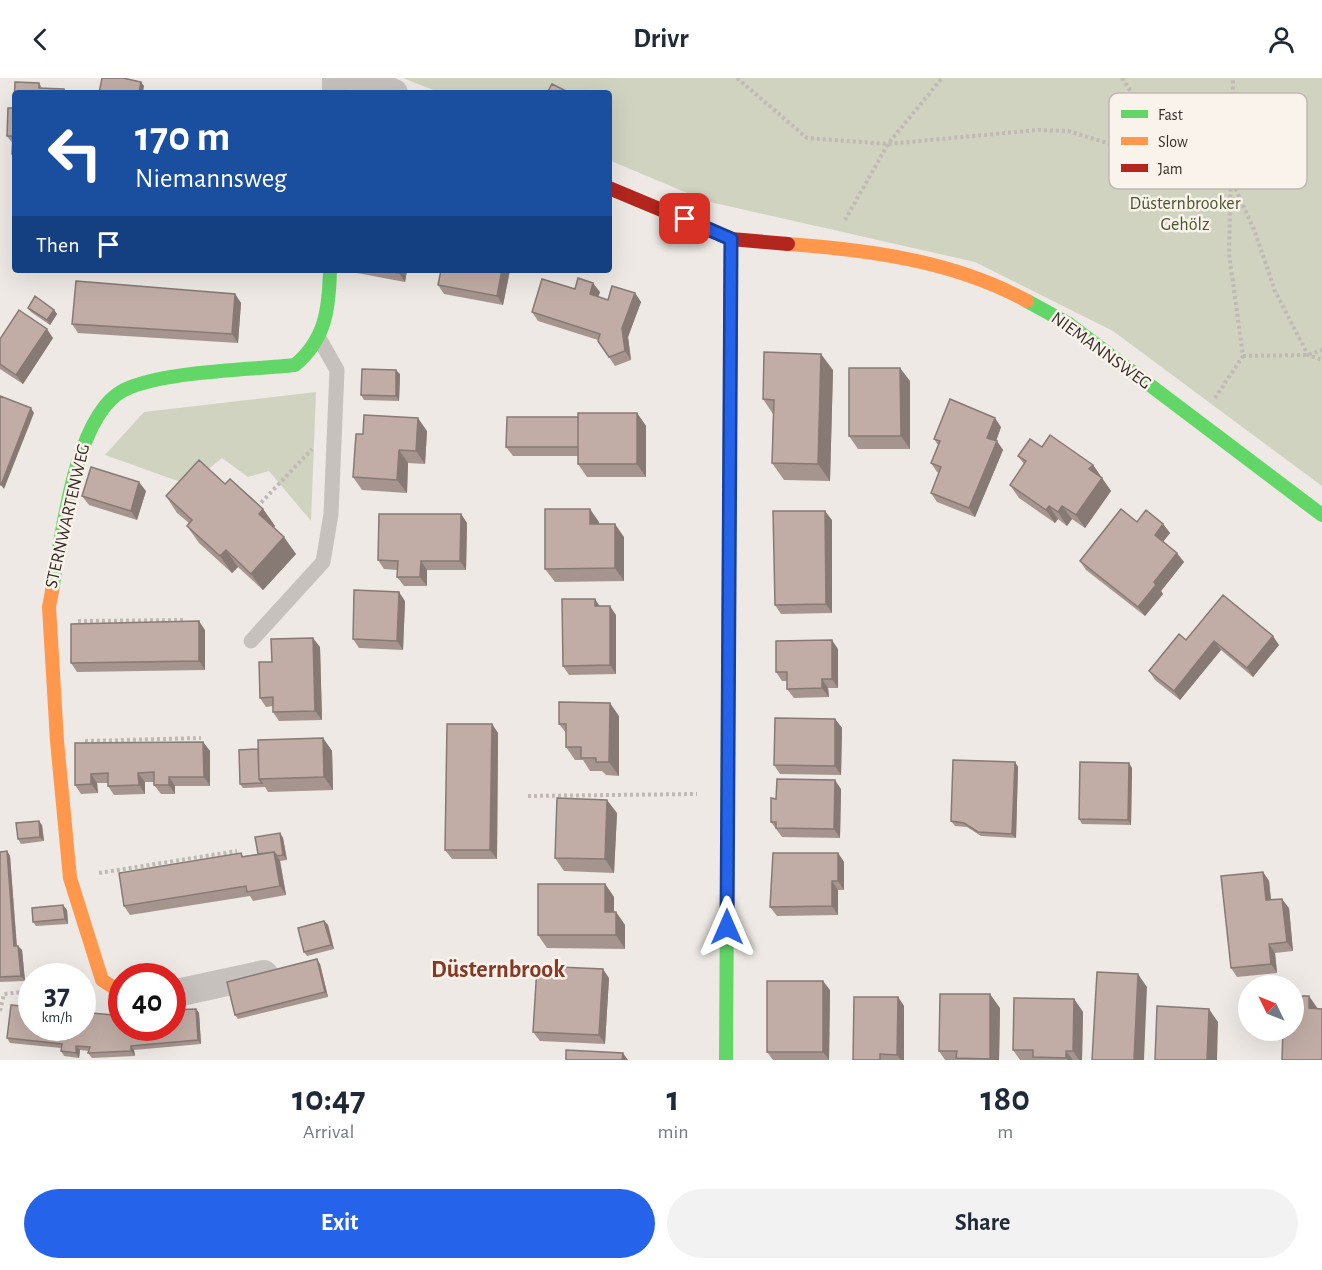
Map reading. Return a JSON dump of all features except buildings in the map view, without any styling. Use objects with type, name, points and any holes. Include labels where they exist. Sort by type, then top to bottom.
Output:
[{"type":"street","points":[[358,78],[387,90]]},
{"type":"street","name":"NIEMANNSWEG","points":[[612,189],[731,239],[901,257],[968,274],[1014,294],[1070,324],[1322,515]]},
{"type":"street","points":[[726,1060],[731,239]]},
{"type":"street","name":"STERNWARTENWEG","points":[[108,984],[102,980],[70,878],[57,741],[49,607],[56,560],[87,432],[107,404],[122,391],[151,380],[295,365],[309,355],[320,340],[329,309],[330,273]]},
{"type":"street","points":[[186,991],[271,972]]},
{"type":"lane","points":[[251,641],[322,562],[331,514],[336,370],[320,340]]},
{"type":"path","points":[[737,78],[807,138],[888,144],[1038,130],[1068,131],[1109,143]]},
{"type":"path","points":[[828,249],[888,144],[942,78]]},
{"type":"path","points":[[1122,78],[1132,93]]},
{"type":"path","points":[[1233,78],[1233,93]]},
{"type":"path","points":[[1195,420],[1220,393],[1243,356],[1229,254],[1232,189]]},
{"type":"path","points":[[1236,189],[1255,232],[1275,291],[1308,355],[1322,360]]},
{"type":"path","points":[[1243,356],[1308,355],[1322,350]]},
{"type":"path","points":[[256,508],[333,427]]},
{"type":"path","points":[[50,622],[186,620]]},
{"type":"path","points":[[57,741],[201,738]]},
{"type":"path","points":[[528,796],[728,793]]},
{"type":"path","points":[[70,878],[237,850]]},
{"type":"path","points":[[0,1011],[4,994],[18,992]]},
{"type":"green space","name":"Düsternbrooker Gehölz","points":[[403,78],[1322,78],[1322,486],[1113,331],[975,262],[706,201],[612,161],[612,90],[433,90]]},
{"type":"green space","points":[[316,392],[311,521],[269,471],[248,477],[222,458],[189,485],[105,455],[144,412]]},
{"type":"traffic: fast","points":[[52,591],[73,481],[93,425],[107,404],[124,390],[161,379],[207,372],[295,365],[313,345],[324,322],[330,273]]},
{"type":"traffic: fast","points":[[1027,301],[1069,324],[1322,515]]},
{"type":"traffic: fast","points":[[726,1060],[730,400]]},
{"type":"traffic: slow","points":[[788,244],[880,254],[941,267],[999,287],[1027,301]]},
{"type":"traffic: slow","points":[[52,591],[49,607],[57,741],[70,878],[102,980],[108,984]]},
{"type":"traffic: jam","points":[[612,189],[731,239],[788,244]]},
{"type":"traffic: jam","points":[[730,400],[731,239]]},
{"type":"district","name":"Düsternbrook","points":[[498,970]]},
{"type":"route","points":[[685,219],[731,239],[727,927]]}]
